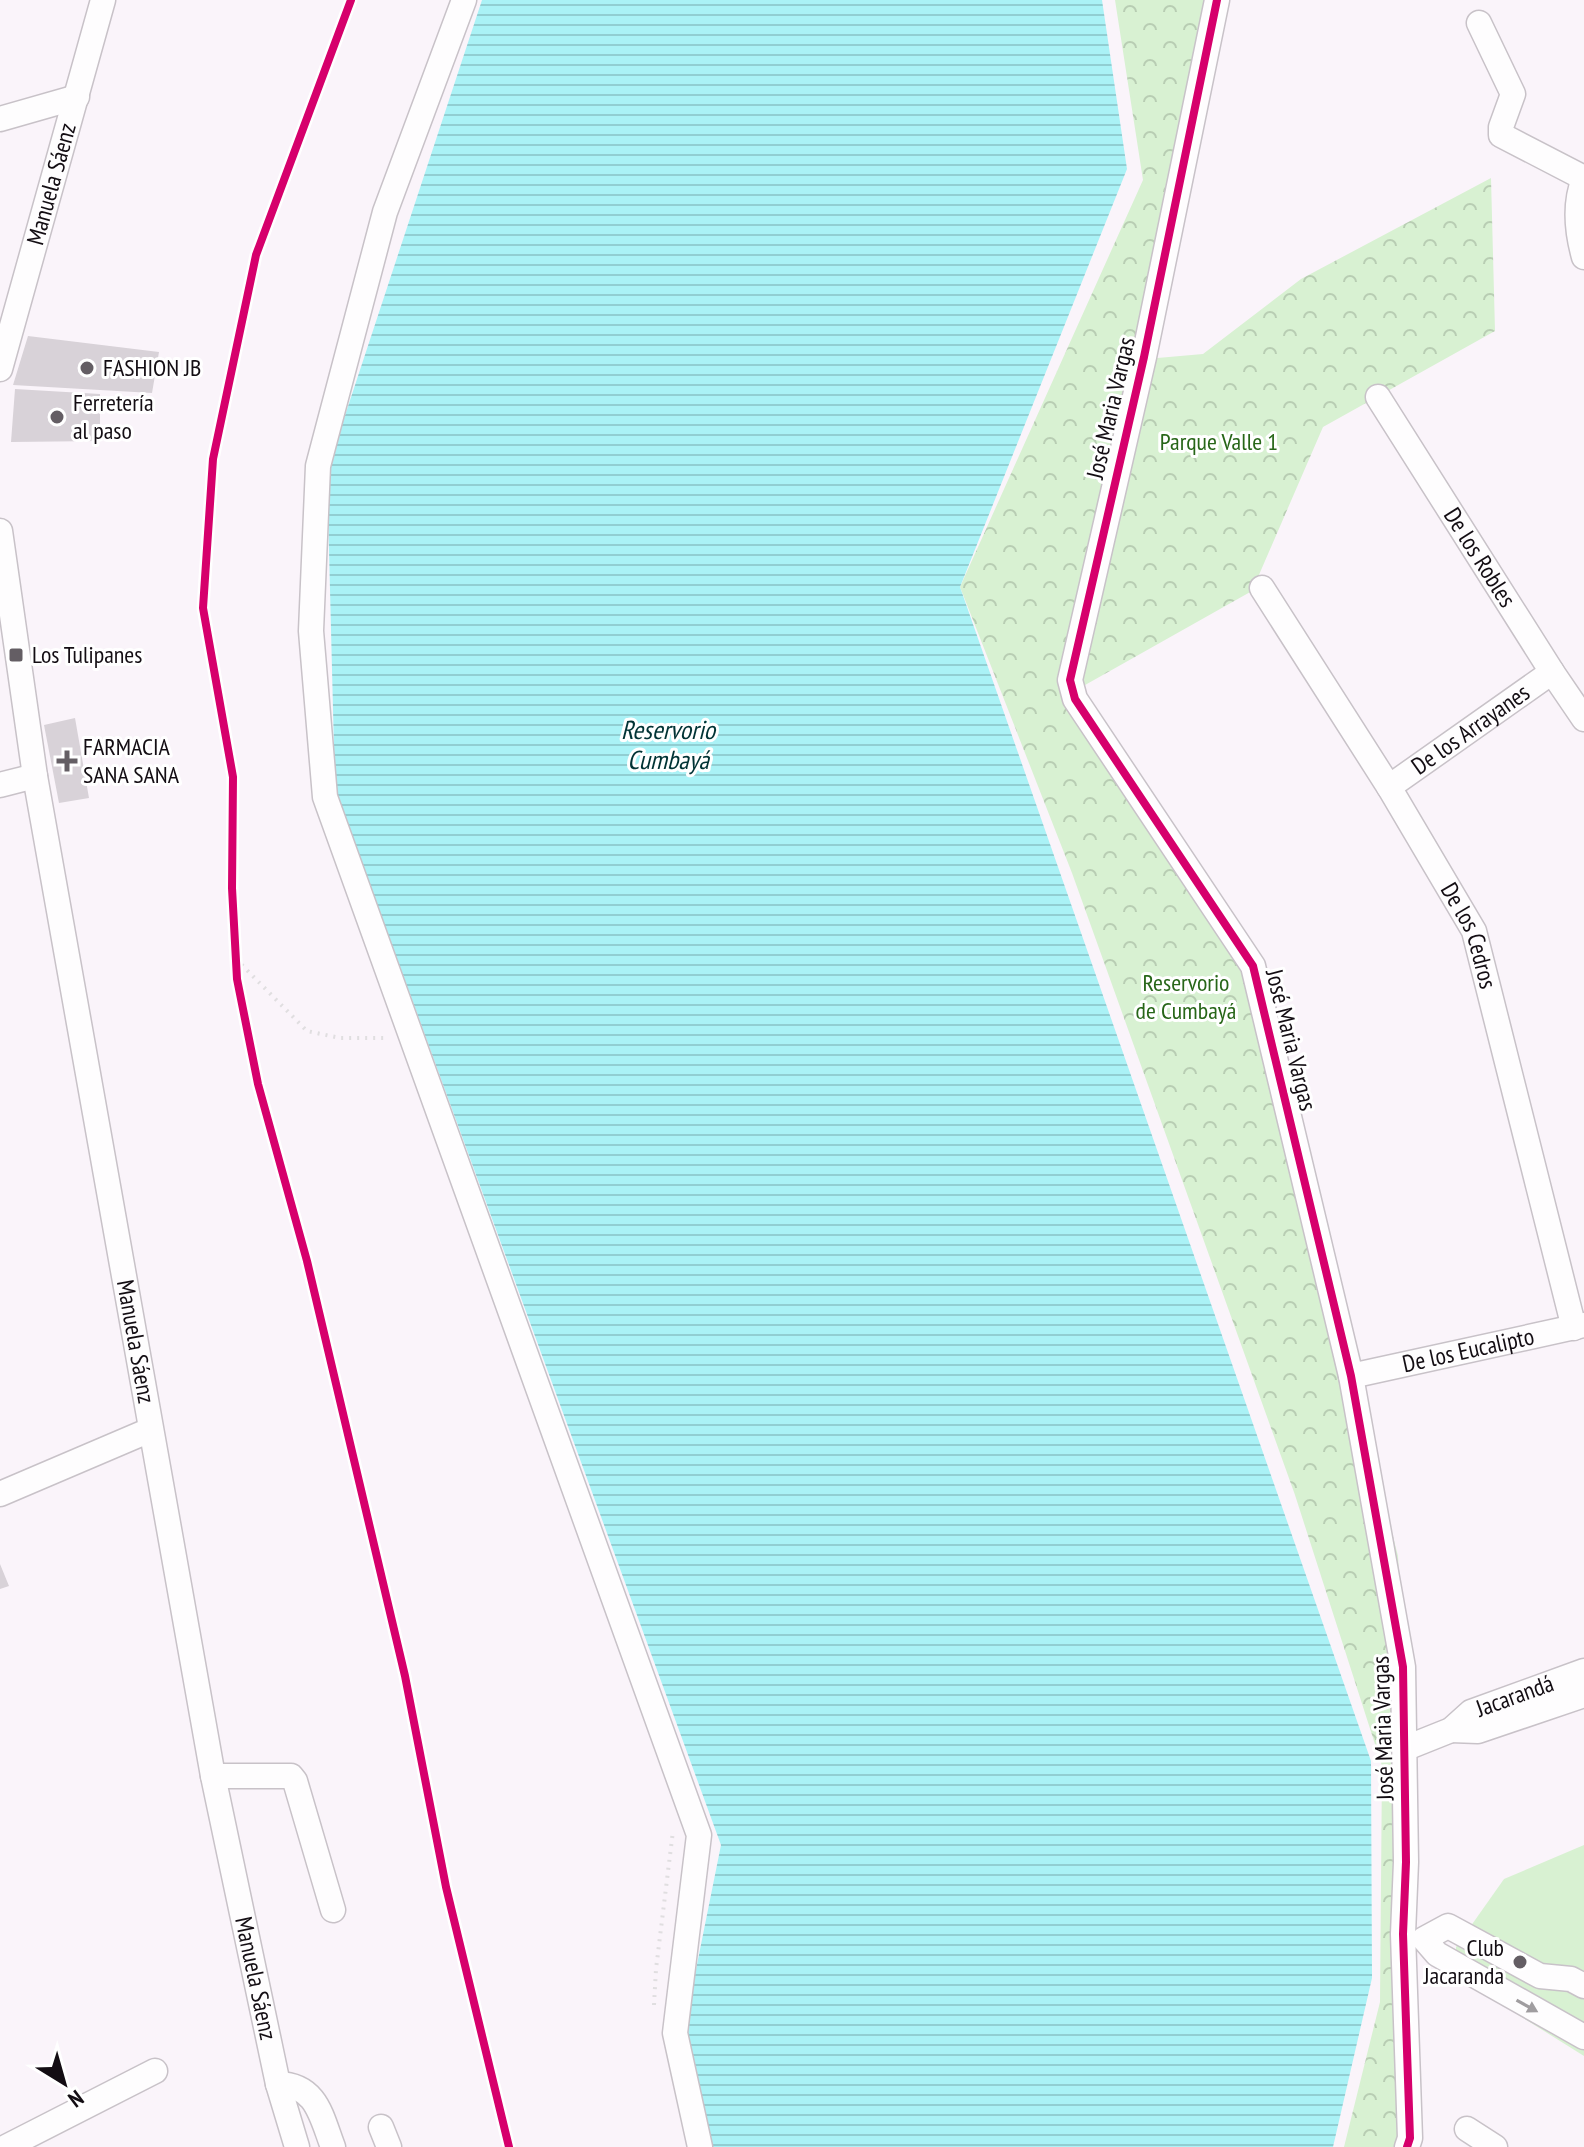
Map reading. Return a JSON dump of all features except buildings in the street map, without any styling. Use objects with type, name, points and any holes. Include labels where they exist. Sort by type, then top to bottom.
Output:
[{"type":"street","name":"Manuela Sáenz","points":[[1,359],[103,0]]},
{"type":"street","points":[[464,0],[385,212],[318,466],[311,631],[325,797],[699,1835],[675,2033],[700,2147]]},
{"type":"street","name":"José Maria Vargas","points":[[1217,0],[1144,357],[1070,680],[1075,699],[1253,966],[1351,1376],[1403,1667],[1414,1936],[1410,2138],[1407,2147]]},
{"type":"street","points":[[1479,23],[1512,89],[1501,135],[1584,179],[1579,193],[1578,237],[1584,257]]},
{"type":"street","points":[[0,119],[77,97]]},
{"type":"street","name":"De los Robles","points":[[1378,397],[1584,719]]},
{"type":"street","name":"Manuela Sáenz","points":[[0,531],[2,565],[35,776],[213,1776],[278,2084],[297,2147]]},
{"type":"street","name":"De los Cedros","points":[[1262,588],[1389,787],[1474,931],[1579,1326]]},
{"type":"street","name":"De los Arrayanes","points":[[1389,787],[1552,672]]},
{"type":"street","points":[[0,785],[35,776]]},
{"type":"street","name":"De los Eucalipto","points":[[1351,1376],[1579,1326]]},
{"type":"street","points":[[0,1494],[150,1430]]},
{"type":"street","name":"Jacarandá","points":[[1406,1748],[1451,1730],[1471,1712],[1584,1671]]},
{"type":"street","name":"Jacarandá","points":[[1451,1730],[1478,1731],[1584,1695]]},
{"type":"street","points":[[213,1776],[291,1776],[333,1910]]},
{"type":"street","points":[[1414,1936],[1448,1926],[1540,1976],[1571,1979],[1584,1986]]},
{"type":"street","points":[[1414,1936],[1471,1975],[1584,2037]]},
{"type":"street","points":[[6,2147],[155,2071]]},
{"type":"street","points":[[278,2084],[294,2084],[313,2097],[333,2147]]},
{"type":"street","points":[[1467,2129],[1495,2147]]},
{"type":"path","points":[[235,945],[237,979]]},
{"type":"path","points":[[236,959],[307,1031],[340,1038],[395,1038]]},
{"type":"path","points":[[653,2015],[673,1831]]},
{"type":"green space","name":"Reservorio de Cumbayá","points":[[1115,0],[1204,0],[1137,347],[1058,687],[1248,971],[1398,1556],[1414,1822],[1398,2147],[1344,2147],[1380,2002],[1382,1766],[1295,1495],[1072,873],[960,587],[1143,180]]},
{"type":"green space","name":"Parque Valle 1","points":[[1491,178],[1495,331],[1323,427],[1252,591],[1078,689],[1146,359],[1203,354],[1301,279]]},
{"type":"green space","name":"Club Jacaranda","points":[[1584,1845],[1584,2056],[1456,1976],[1456,1947],[1504,1879]]},
{"type":"water","name":"Reservorio Cumbayá","points":[[482,0],[1102,0],[1127,169],[960,587],[1371,1761],[1372,1978],[1333,2147],[713,2147],[684,2029],[721,1845],[335,789],[327,470]]},
{"type":"cycle path","points":[[351,0],[256,255],[213,459],[203,608],[233,777],[232,888],[237,979],[258,1084],[307,1261],[405,1676],[446,1887],[509,2147]]},
{"type":"cycle path","points":[[1217,0],[1144,357],[1070,680],[1075,699],[1253,966],[1351,1376],[1403,1667],[1406,1862],[1403,1934],[1410,2138],[1407,2147]]},
{"type":"place","name":"FASHION JB","points":[[87,368]]},
{"type":"place","name":"Ferretería al paso","points":[[57,417]]},
{"type":"place","name":"Los Tulipanes","points":[[16,655]]},
{"type":"place","name":"FARMACIA SANA SANA","points":[[67,761]]},
{"type":"place","name":"Club Jacaranda","points":[[1520,1962]]}]
